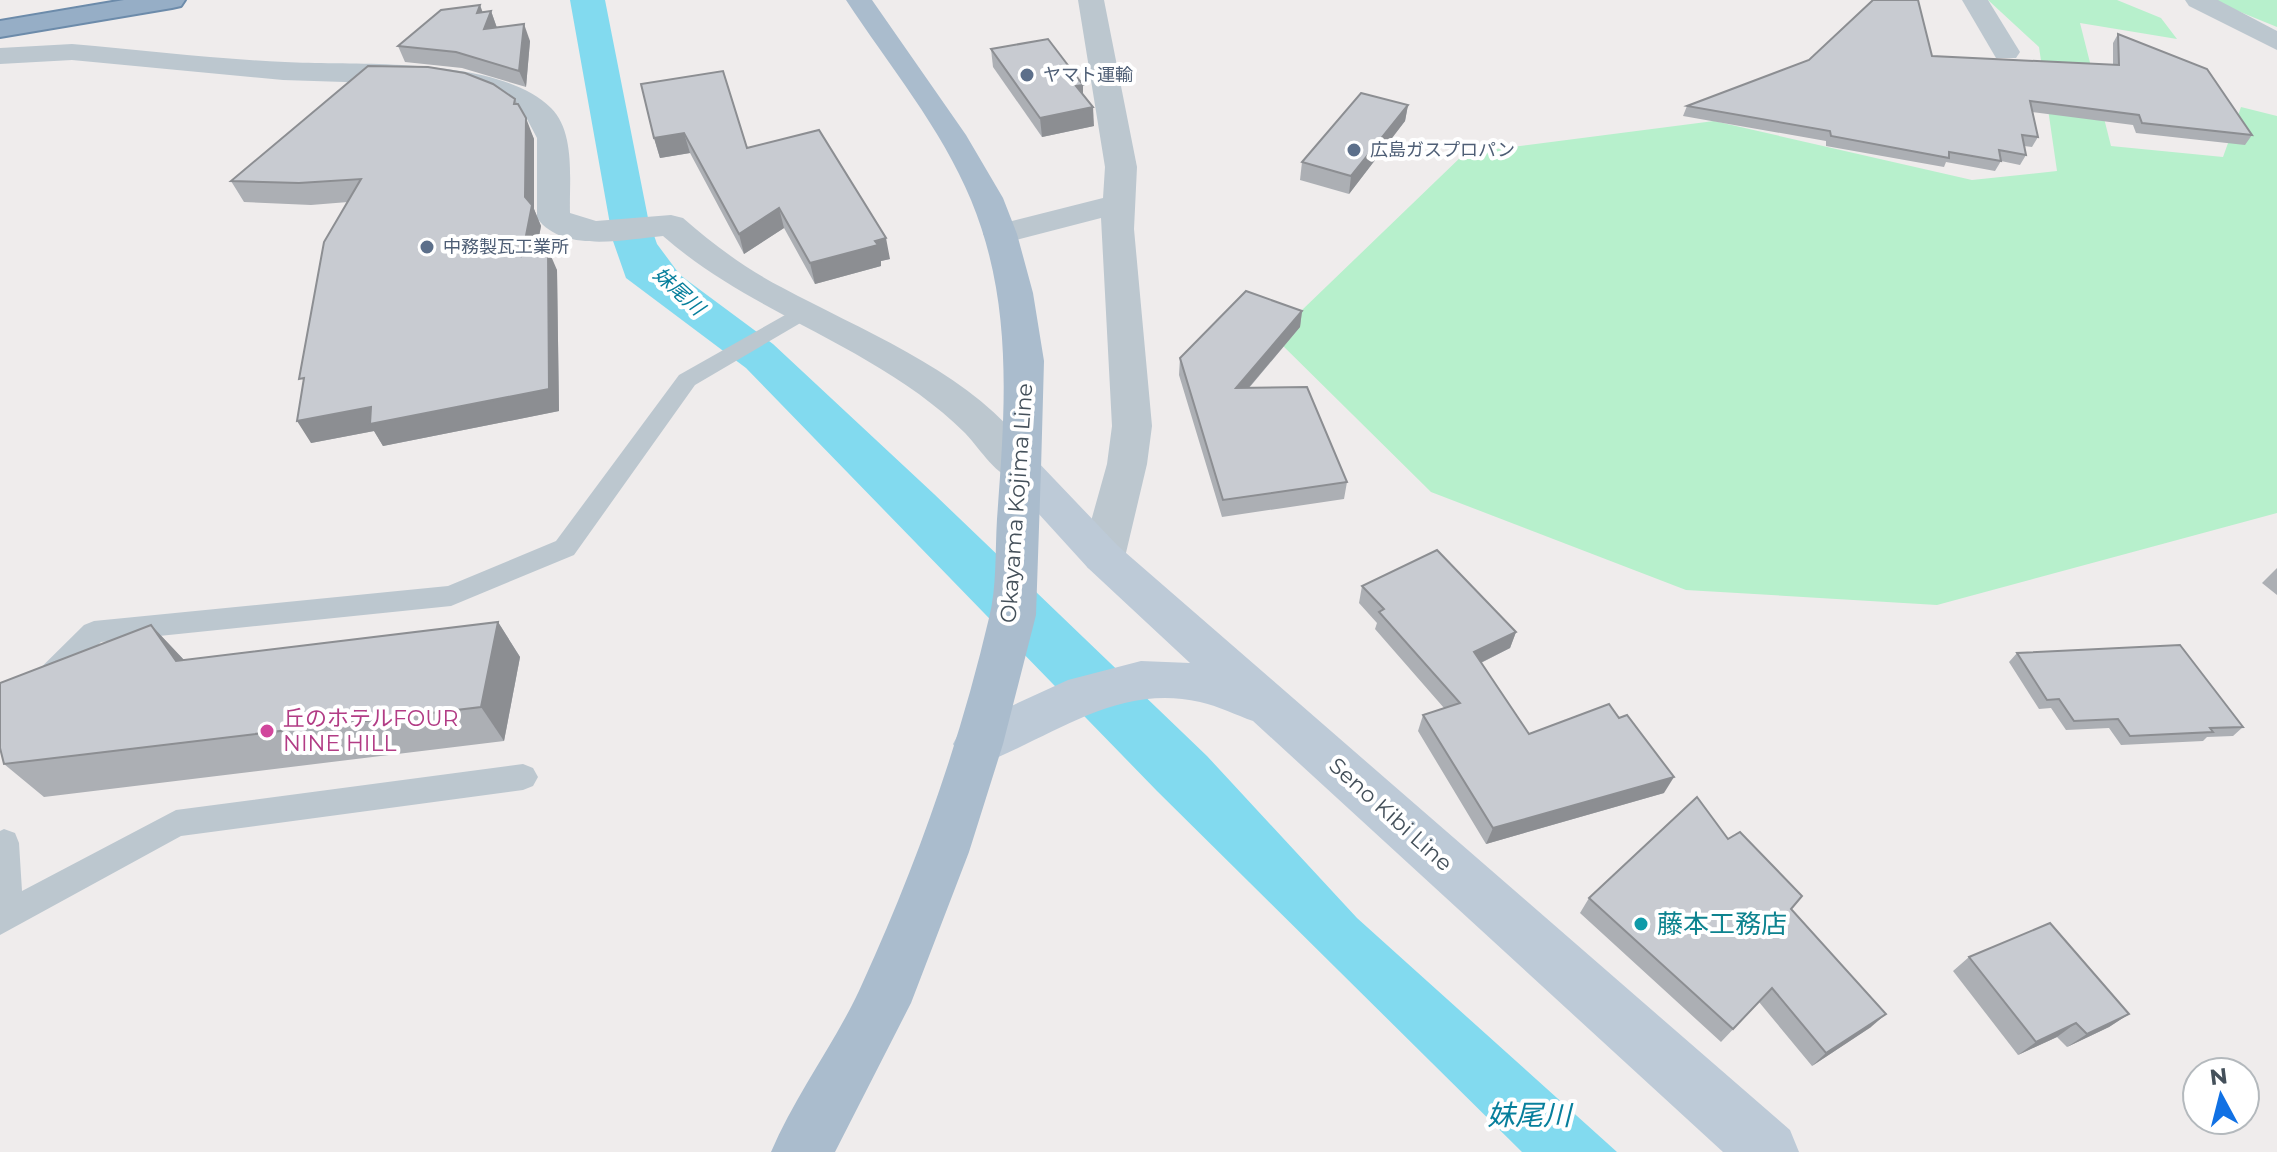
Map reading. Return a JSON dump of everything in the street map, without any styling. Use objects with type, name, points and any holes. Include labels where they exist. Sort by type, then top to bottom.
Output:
[{"type":"highway","points":[[0,29],[172,0]]},
{"type":"main road","name":"Okayama Kojima Line","points":[[802,1152],[883,1003],[943,852],[978,744],[1013,615],[1021,469],[1025,361],[1015,293],[1000,234],[987,198],[951,135],[859,0]]},
{"type":"main road","name":"Seno Kibi Line","points":[[1021,469],[1103,557],[1768,1152]]},
{"type":"main road","points":[[978,744],[1081,694],[1118,682],[1198,683],[1271,706]]},
{"type":"street","points":[[1091,0],[1121,167],[1118,204],[1132,426],[1127,464],[1103,557]]},
{"type":"street","points":[[1975,0],[2006,52]]},
{"type":"street","points":[[2198,0],[2277,42]]},
{"type":"street","points":[[0,56],[72,52],[283,71],[437,76],[481,84],[513,96],[540,114],[552,138],[554,218],[572,230],[609,232],[671,225],[697,251],[792,319],[941,391],[1021,469]]},
{"type":"street","points":[[1000,234],[1118,204]]},
{"type":"lane","points":[[0,726],[94,632],[451,596],[565,548],[687,380],[792,319]]},
{"type":"lane","points":[[4,843],[3,918],[176,823],[523,777]]},
{"type":"green space","points":[[1988,0],[2117,0],[2161,18],[2177,39],[2080,23],[2111,146],[2223,157],[2241,107],[2277,116],[2277,513],[1937,605],[1686,590],[1431,492],[1274,337],[1465,153],[1714,121],[1972,180],[2057,171],[2039,47]]},
{"type":"green space","points":[[2211,0],[2277,0],[2277,27]]},
{"type":"water","name":"妹尾川","points":[[570,0],[605,0],[648,218],[657,244],[680,275],[773,344],[934,494],[1207,756],[1357,918],[1617,1152],[1522,1152],[1157,791],[746,368],[626,278],[613,241]]},
{"type":"building","points":[[1873,0],[1918,0],[1932,56],[2119,65],[2118,34],[2207,69],[2252,135],[2142,123],[2139,115],[2030,101],[2038,137],[2022,135],[2026,155],[1999,150],[2001,161],[1949,152],[1949,158],[1831,136],[1830,131],[1687,106],[1809,60]]},
{"type":"building","points":[[480,5],[477,13],[491,11],[484,29],[524,24],[519,71],[456,52],[398,46],[441,10]]},
{"type":"building","points":[[1048,39],[1083,85],[1076,86],[1093,107],[1040,118],[991,49]]},
{"type":"building","points":[[368,66],[428,67],[465,73],[493,84],[515,99],[514,104],[518,104],[526,118],[525,197],[532,205],[522,256],[548,249],[549,389],[370,424],[371,407],[297,421],[304,378],[299,379],[324,242],[361,179],[299,183],[231,181]]},
{"type":"building","points":[[723,71],[747,148],[819,130],[886,238],[875,241],[878,245],[810,263],[779,208],[739,234],[684,133],[654,138],[641,84]]},
{"type":"building","points":[[1361,93],[1408,105],[1351,176],[1302,162]]},
{"type":"building","points":[[1246,291],[1302,311],[1236,388],[1307,387],[1347,482],[1223,500],[1180,358]]},
{"type":"building","points":[[1437,550],[1516,632],[1474,652],[1529,734],[1609,704],[1619,718],[1627,715],[1674,777],[1493,828],[1423,715],[1460,703],[1379,612],[1384,609],[1362,586]]},
{"type":"building","points":[[498,622],[481,707],[4,764],[0,748],[0,683],[151,625],[176,661]]},
{"type":"building","points":[[2180,645],[2243,727],[2210,728],[2213,732],[2130,736],[2118,719],[2074,721],[2059,699],[2047,700],[2017,653]]},
{"type":"building","points":[[1697,797],[1728,839],[1740,832],[1802,896],[1791,909],[1886,1014],[1826,1053],[1772,988],[1733,1029],[1589,898]]},
{"type":"building","points":[[2050,923],[2129,1014],[2087,1034],[2076,1023],[2036,1042],[1969,957]]},
{"type":"place","name":"ヤマト運輸","points":[[1027,75]]},
{"type":"place","name":"広島ガスプロパン","points":[[1354,150]]},
{"type":"place","name":"中務製瓦工業所","points":[[427,247]]},
{"type":"place","name":"丘のホテルFOUR NINE HILL","points":[[267,731]]},
{"type":"place","name":"藤本工務店","points":[[1641,924]]}]
